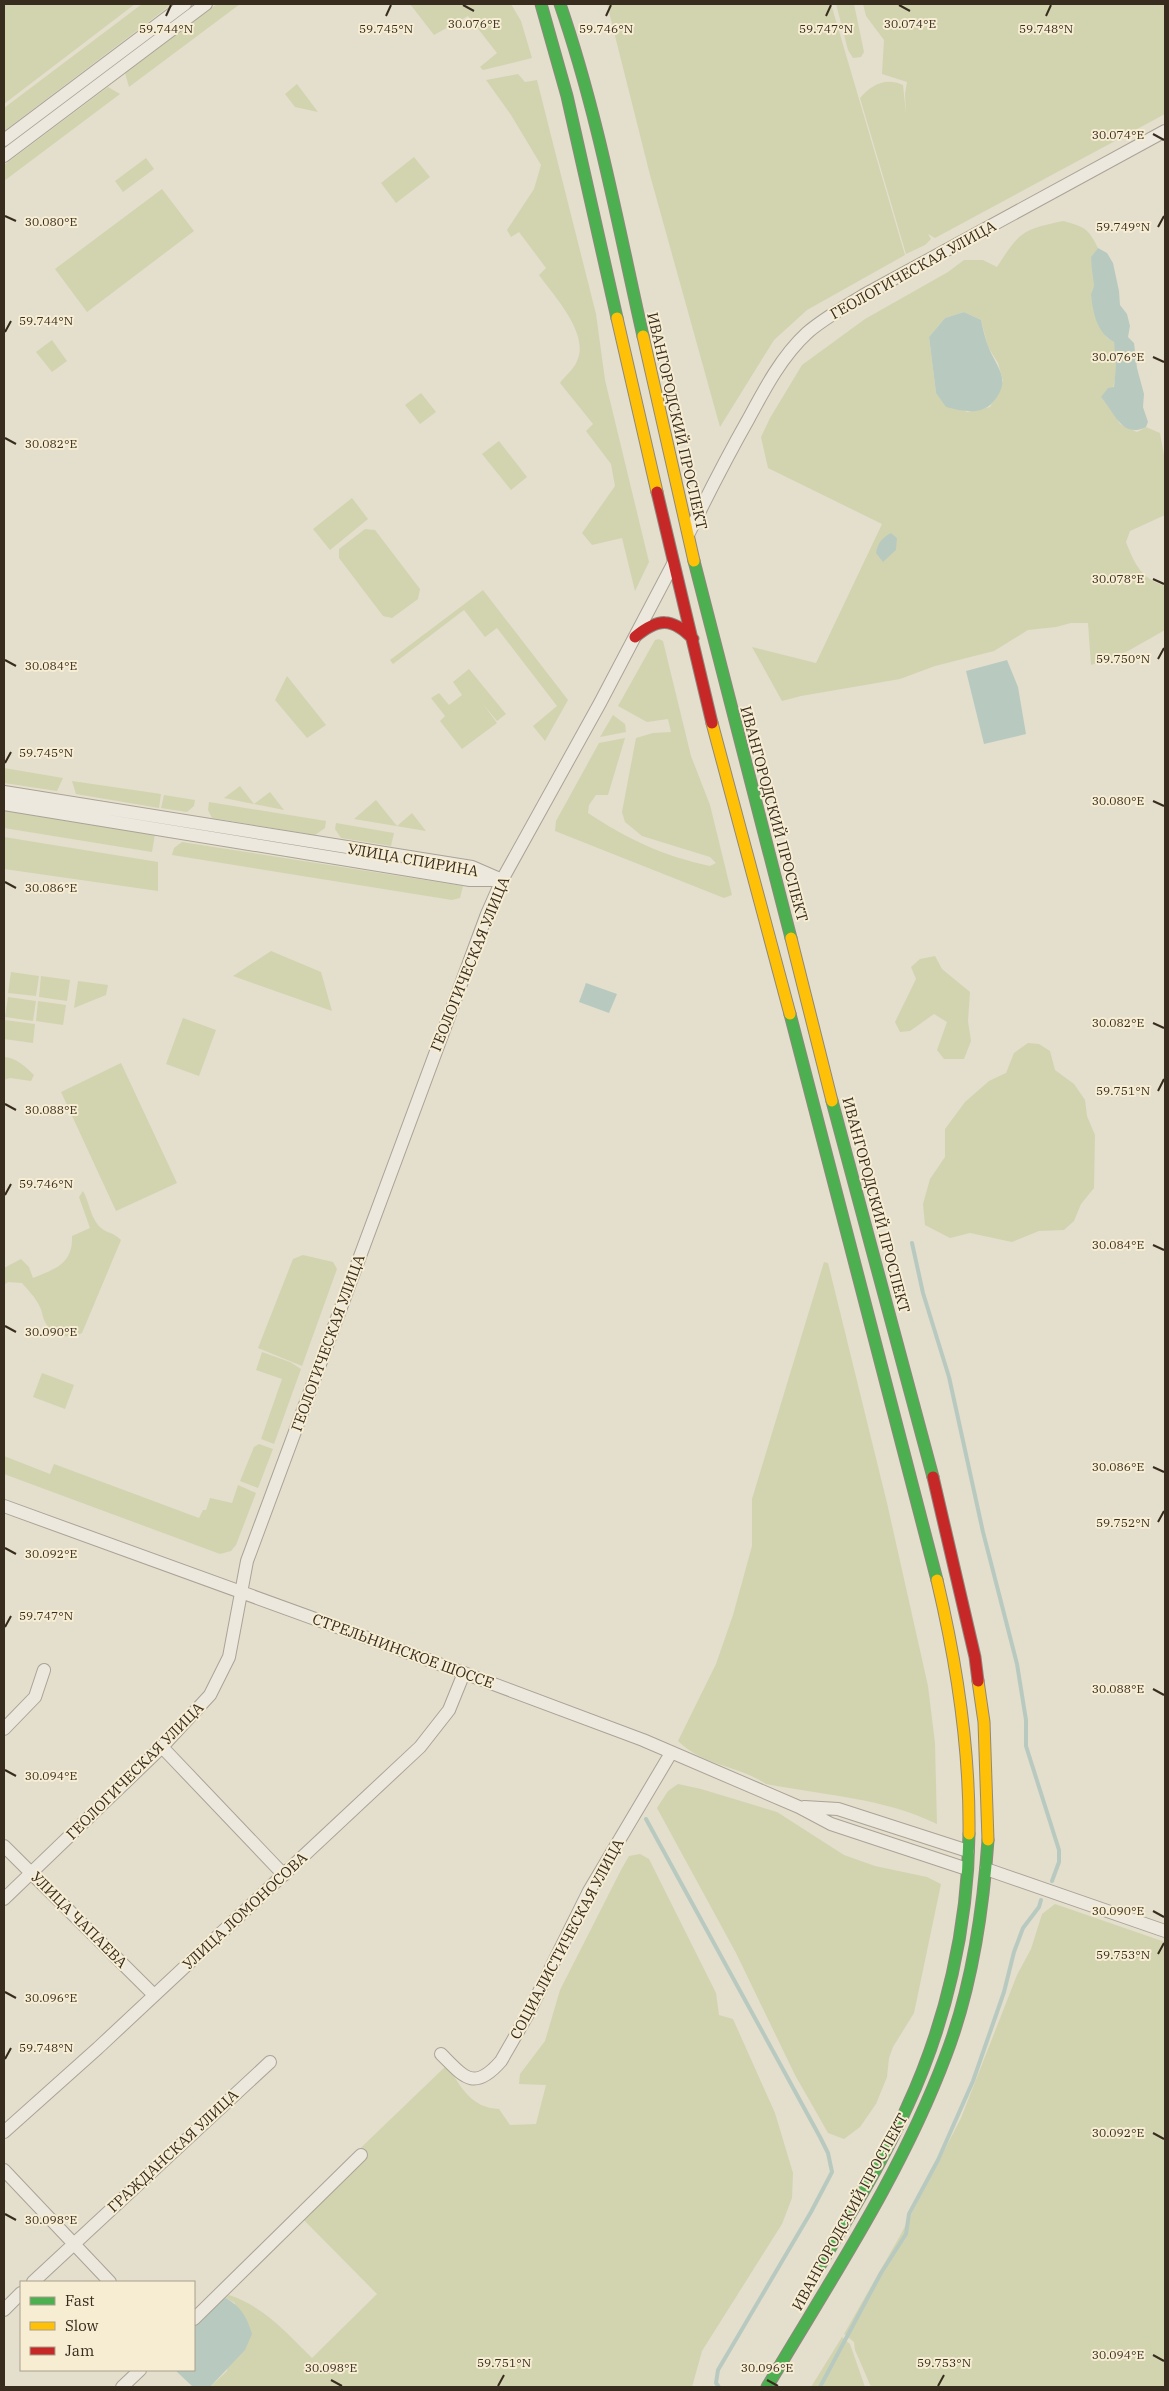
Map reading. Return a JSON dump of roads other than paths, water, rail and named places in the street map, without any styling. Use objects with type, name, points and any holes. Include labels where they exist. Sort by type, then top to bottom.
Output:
[{"type":"highway","name":"ИВАНГОРОДСКИЙ ПРОСПЕКТ","points":[[541,4],[567,96],[726,780],[776,958],[888,1380],[946,1615],[958,1678],[969,1814],[964,1907],[952,1974],[933,2040],[908,2104],[878,2166],[816,2272]]},
{"type":"highway","name":"ИВАНГОРОДСКИЙ ПРОСПЕКТ","points":[[560,4],[575,46],[592,112],[688,535],[785,912],[812,1028],[924,1440],[974,1657],[984,1722],[989,1830],[982,1908],[967,1983],[947,2053],[920,2120],[887,2184],[767,2387]]},
{"type":"highway","points":[[635,638],[646,628],[667,622],[684,628],[693,639]]},
{"type":"highway","name":"СТРЕЛЬНИНСКОЕ ШОССЕ","points":[[968,1851],[986,1869]]},
{"type":"highway","name":"СТРЕЛЬНИНСКОЕ ШОССЕ","points":[[967,1869],[986,1869]]},
{"type":"street","points":[[4,140],[185,4]]},
{"type":"street","points":[[4,156],[206,4]]},
{"type":"street","name":"ГЕОЛОГИЧЕСКАЯ УЛИЦА","points":[[4,1899],[162,1747],[199,1708],[218,1682],[229,1657],[247,1561],[427,1072],[502,880],[635,638],[722,466],[763,391],[780,365],[807,333],[864,295],[1165,131]]},
{"type":"street","name":"УЛИЦА СПИРИНА","points":[[4,792],[472,867],[502,880]]},
{"type":"street","name":"УЛИЦА СПИРИНА","points":[[4,804],[470,880],[502,880]]},
{"type":"street","name":"СТРЕЛЬНИНСКОЕ ШОССЕ","points":[[4,1506],[464,1673],[671,1753],[799,1807],[831,1824],[967,1869]]},
{"type":"street","points":[[4,1729],[35,1698],[44,1670]]},
{"type":"street","name":"УЛИЦА ЛОМОНОСОВА","points":[[4,2132],[284,1875],[420,1747],[449,1710],[464,1673]]},
{"type":"street","points":[[162,1747],[284,1875]]},
{"type":"street","name":"СОЦИАЛИСТИЧЕСКАЯ УЛИЦА","points":[[442,2054],[466,2078],[476,2079],[496,2068],[528,2014],[589,1891],[671,1753]]},
{"type":"street","name":"СТРЕЛЬНИНСКОЕ ШОССЕ","points":[[799,1807],[838,1810],[968,1851]]},
{"type":"street","name":"УЛИЦА ЧАПАЕВА","points":[[4,1846],[154,1995]]},
{"type":"street","name":"СТРЕЛЬНИНСКОЕ ШОССЕ","points":[[986,1869],[1165,1931]]},
{"type":"street","name":"ГРАЖДАНСКАЯ УЛИЦА","points":[[34,2281],[270,2062]]},
{"type":"street","points":[[195,2318],[361,2155]]},
{"type":"street","points":[[4,2170],[109,2281]]},
{"type":"street","points":[[4,2310],[20,2294]]},
{"type":"street","points":[[122,2387],[139,2371]]},
{"type":"waterway","points":[[912,1243],[923,1293],[949,1377],[983,1532],[1017,1664],[1026,1720],[1026,1746],[1059,1850],[1059,1862],[1052,1881]]},
{"type":"waterway","points":[[646,1819],[820,2137],[828,2153],[832,2172],[811,2212],[718,2370],[716,2383],[719,2387]]},
{"type":"waterway","points":[[820,2387],[881,2273],[906,2234],[909,2214],[938,2160],[973,2081],[1004,1992],[1014,1952],[1023,1928],[1039,1907],[1041,1900]]}]
